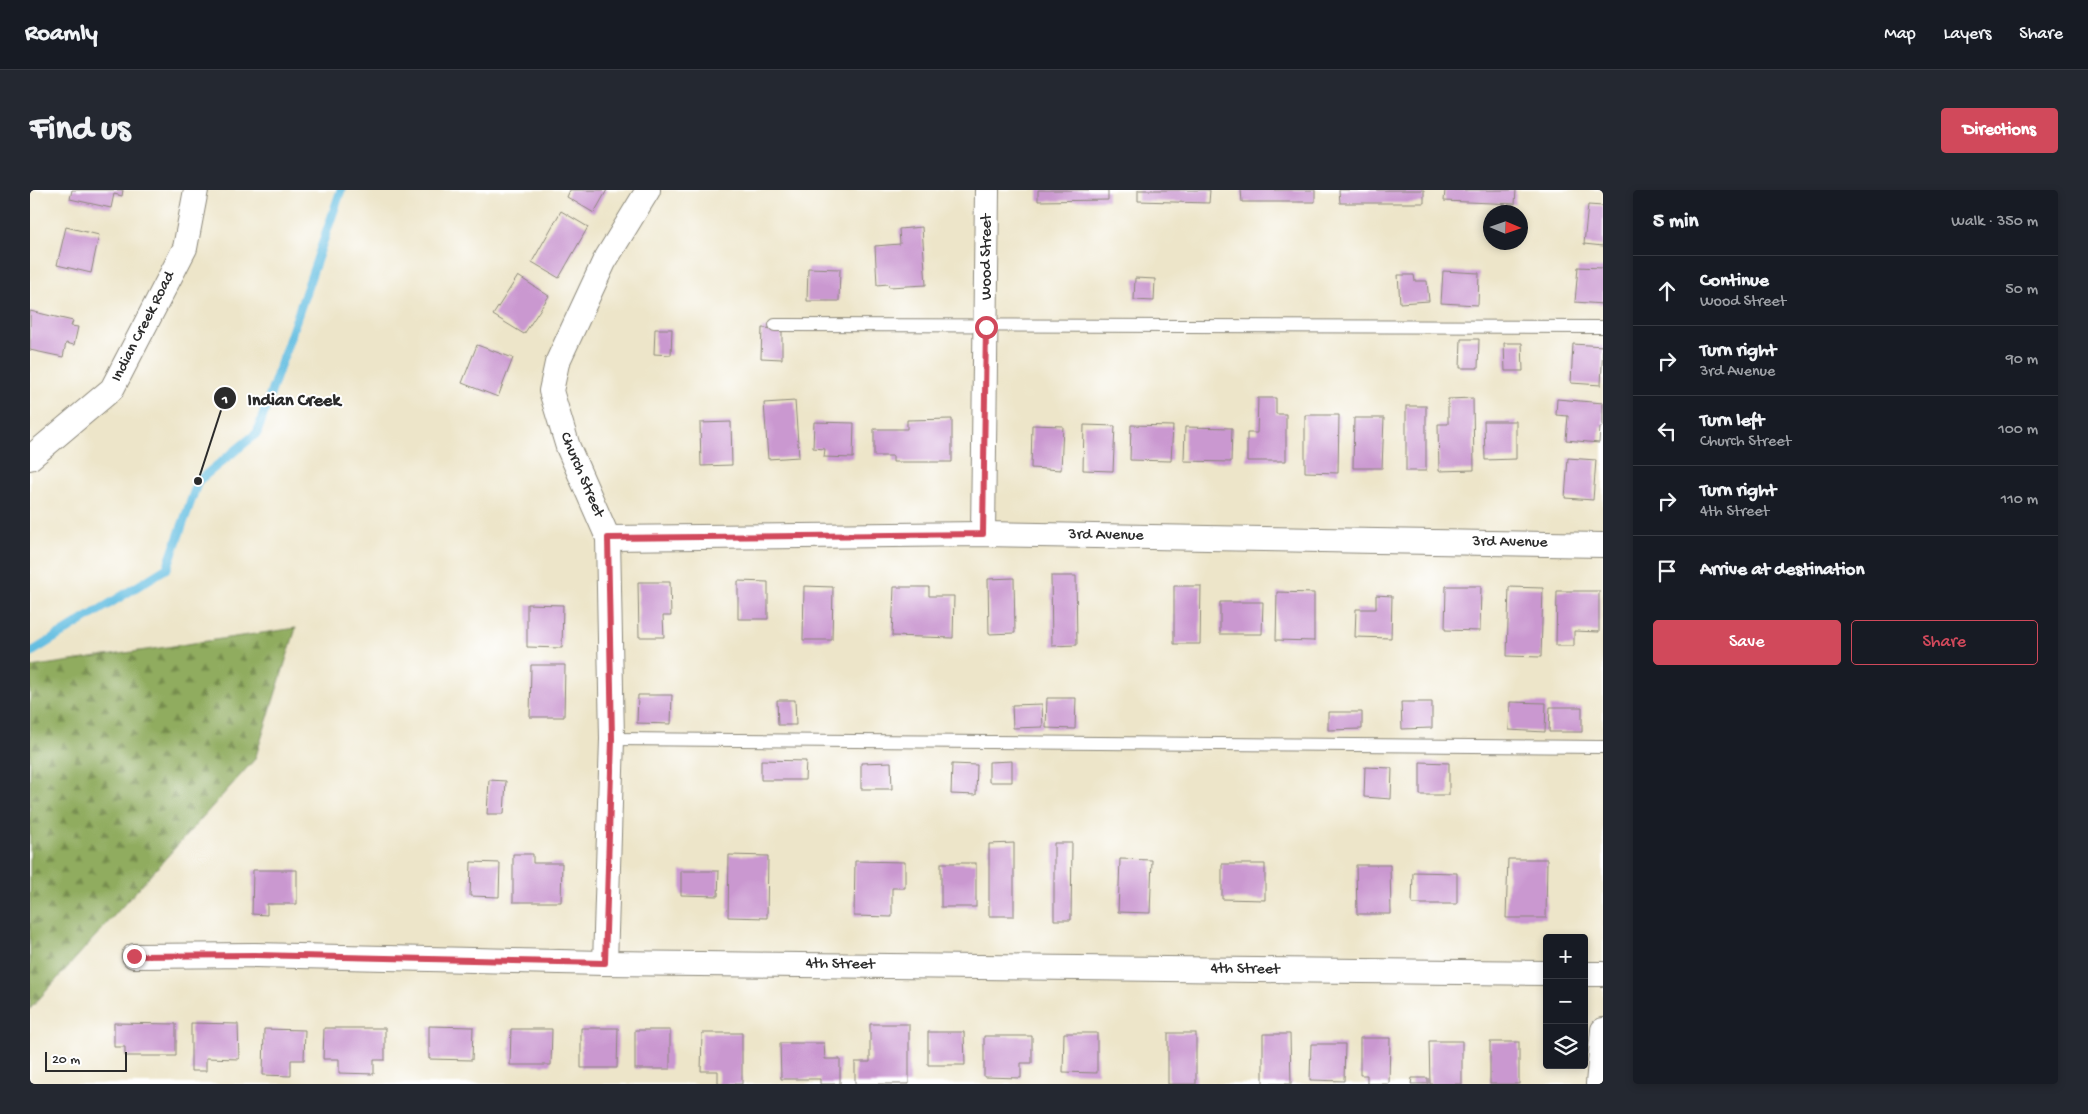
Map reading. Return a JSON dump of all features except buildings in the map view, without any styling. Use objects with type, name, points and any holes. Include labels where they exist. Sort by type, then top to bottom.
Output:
[{"type":"street","name":"Indian Creek Road","points":[[30,458],[112,389],[185,248],[196,190]]},
{"type":"street","name":"Church Street","points":[[605,963],[612,739],[608,538],[568,447],[551,391],[557,363],[604,262],[648,190]]},
{"type":"street","name":"Wood Street","points":[[983,534],[988,190]]},
{"type":"street","name":"3rd Avenue","points":[[608,538],[983,534],[1603,545]]},
{"type":"street","name":"4th Street","points":[[134,956],[255,955],[605,963],[1543,973]]},
{"type":"street","points":[[1588,974],[1603,974]]},
{"type":"street","points":[[1598,1084],[1603,1030]]},
{"type":"lane","points":[[775,325],[1603,328]]},
{"type":"lane","points":[[612,739],[1603,746]]},
{"type":"green space","points":[[296,628],[255,759],[30,1009],[30,667]]},
{"type":"waterway","points":[[30,653],[167,568],[198,481],[257,433],[341,190]]},
{"type":"place","name":"Indian Creek","points":[[198,481]]},
{"type":"route","points":[[134,956],[255,955],[605,963],[612,739],[608,538],[983,534],[986,327]]}]
